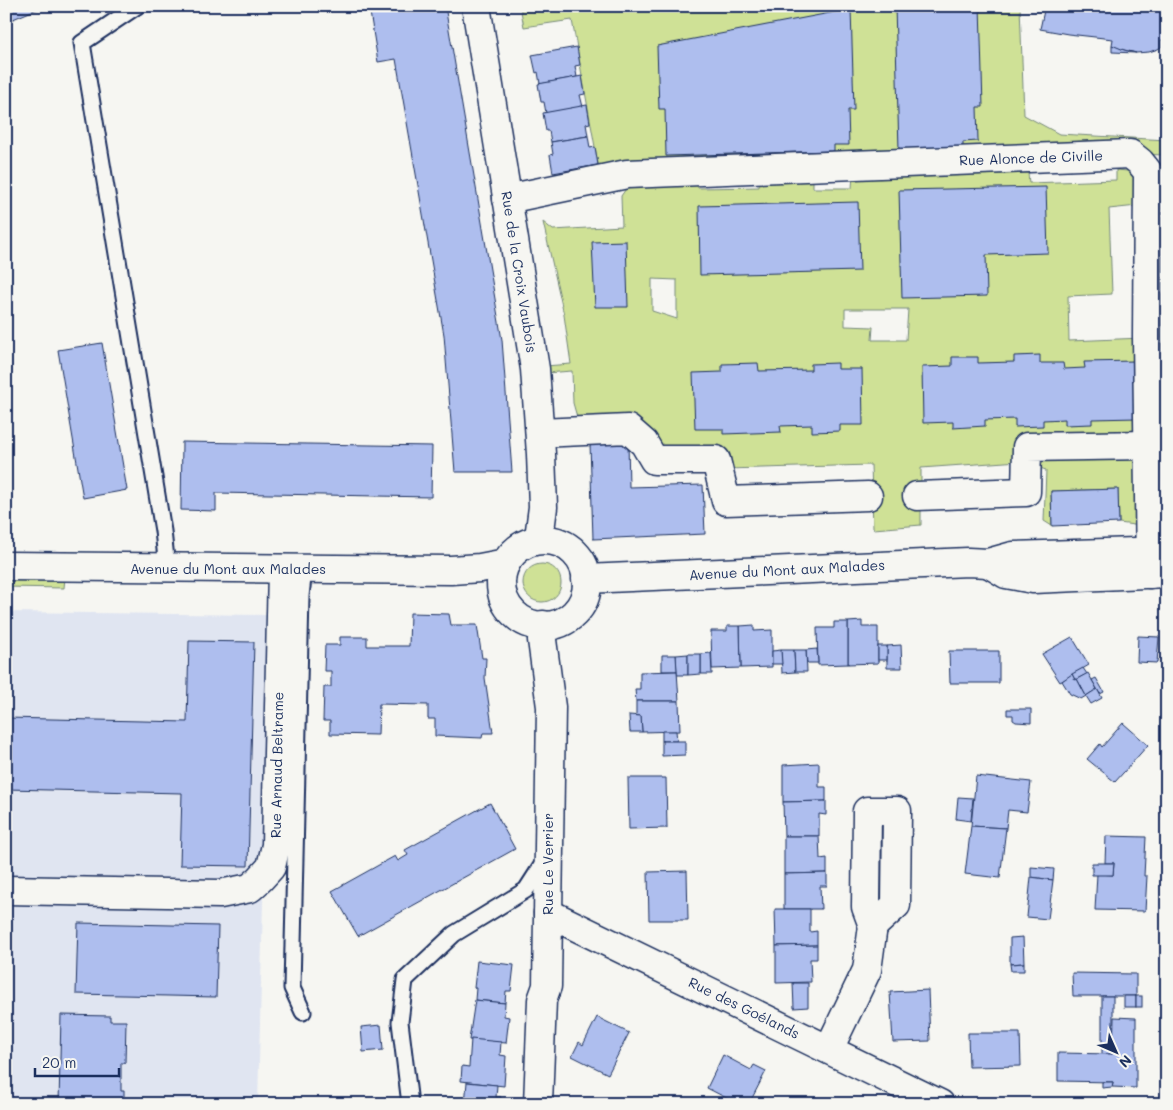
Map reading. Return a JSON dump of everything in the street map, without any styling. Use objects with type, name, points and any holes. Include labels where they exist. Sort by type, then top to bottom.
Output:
[{"type":"street","name":"Rue de la Croix Vaubois","points":[[476,6],[535,369],[540,433],[543,507],[540,530],[542,540]]},
{"type":"street","name":"Rue Alonce de Civille","points":[[507,198],[627,174],[1130,154],[1148,172],[1148,445],[1156,558]]},
{"type":"street","points":[[540,433],[628,429],[644,443],[654,460],[716,460],[726,501],[868,496]]},
{"type":"street","points":[[916,496],[1026,492],[1027,447],[1148,445]]},
{"type":"street","points":[[542,540],[556,541],[568,547],[578,557],[584,569],[586,579],[585,595],[580,606],[562,622],[536,625],[522,620],[511,611],[503,598],[500,576],[506,563],[517,548],[529,542],[542,540]]},
{"type":"street","name":"Avenue du Mont aux Malades","points":[[586,579],[968,562],[988,563],[1006,574],[1033,579],[1156,558]]},
{"type":"street","name":"Avenue du Mont aux Malades","points":[[6,566],[450,570],[480,568],[506,563]]},
{"type":"street","name":"Rue Arnaud Beltrame","points":[[6,890],[220,894],[250,888],[271,867],[276,845],[293,569]]},
{"type":"street","name":"Avenue du Mont aux Malades","points":[[450,570],[501,589]]},
{"type":"street","name":"Rue Le Verrier","points":[[538,1104],[542,1000],[547,986],[550,707],[542,625]]},
{"type":"street","name":"Rue des Goélands","points":[[548,913],[940,1104]]},
{"type":"street","points":[[829,1050],[867,970],[873,926]]},
{"type":"lane","points":[[137,6],[82,43],[160,512],[167,568]]},
{"type":"lane","points":[[293,569],[301,596],[292,988],[303,1012]]},
{"type":"lane","points":[[410,1104],[400,1022],[405,980],[454,934],[526,890],[548,856]]},
{"type":"shaded area","points":[[6,612],[270,615],[258,1104],[6,1104]]},
{"type":"green space","points":[[520,6],[1020,6],[1024,115],[1059,134],[1167,140],[1167,155],[1130,154],[601,180],[572,20],[524,27]]},
{"type":"green space","points":[[1116,170],[1128,171],[1135,177],[1137,206],[1109,209],[1112,294],[1068,296],[1069,341],[1143,338],[1149,527],[1119,523],[1118,489],[1051,491],[1052,526],[1044,521],[1046,470],[1019,461],[921,468],[921,525],[874,529],[871,465],[726,469],[716,460],[581,431],[573,403],[572,371],[546,373],[545,366],[571,364],[564,315],[543,222],[553,230],[622,226],[621,196],[630,183],[697,180],[698,188],[759,187],[759,177],[813,176],[813,188],[852,188],[853,175],[873,178],[1028,173],[1029,183],[1116,180]],"holes":[[[652,279],[677,280],[677,319],[652,311]],[[845,309],[908,309],[906,340],[872,340],[873,327],[845,326]]]},
{"type":"green space","points":[[542,564],[555,570],[561,583],[555,596],[542,602],[529,596],[523,583],[529,570]]},
{"type":"green space","points":[[65,578],[64,588],[6,587],[6,579]]},
{"type":"building","points":[[6,6],[44,6],[6,22]]},
{"type":"building","points":[[369,6],[445,6],[502,340],[512,472],[455,472],[444,335],[396,59],[378,62]]},
{"type":"building","points":[[895,6],[980,6],[983,107],[977,107],[978,141],[963,142],[963,148],[899,150]]},
{"type":"building","points":[[1045,6],[1167,6],[1167,40],[1161,40],[1161,47],[1158,49],[1136,53],[1116,48],[1112,45],[1113,39],[1040,29]]},
{"type":"building","points":[[851,9],[854,110],[848,110],[849,145],[834,145],[834,151],[666,156],[665,109],[659,109],[657,46]]},
{"type":"building","points":[[1112,45],[1124,50],[1136,53],[1112,52]]},
{"type":"building","points":[[577,47],[580,65],[575,66],[577,77],[540,84],[532,55]]},
{"type":"building","points":[[582,76],[585,94],[580,95],[583,107],[546,113],[544,102],[541,102],[538,84]]},
{"type":"building","points":[[587,105],[590,123],[586,124],[588,136],[551,142],[549,131],[546,131],[543,113]]},
{"type":"building","points":[[588,136],[590,148],[595,147],[598,165],[553,173],[550,155],[553,154],[551,142]]},
{"type":"building","points":[[1046,187],[1048,253],[986,255],[987,296],[902,298],[899,190]]},
{"type":"building","points":[[858,202],[860,271],[700,275],[699,206]]},
{"type":"building","points":[[626,241],[628,307],[595,307],[592,242]]},
{"type":"building","points":[[102,343],[127,490],[83,498],[58,350]]},
{"type":"building","points":[[1040,355],[1040,363],[1063,363],[1064,369],[1085,368],[1084,362],[1135,361],[1137,418],[1092,419],[1092,424],[1065,425],[1065,419],[1043,420],[1043,426],[1015,427],[1015,419],[985,420],[985,426],[953,428],[953,422],[923,423],[922,367],[952,366],[952,357],[978,357],[978,363],[1014,362],[1014,356]]},
{"type":"building","points":[[758,363],[759,371],[811,370],[811,364],[838,363],[838,369],[862,369],[863,425],[840,425],[840,431],[812,432],[812,425],[780,426],[781,432],[723,434],[723,429],[695,429],[693,373],[722,372],[722,364]]},
{"type":"building","points":[[182,442],[432,446],[431,497],[216,493],[216,511],[181,510]]},
{"type":"building","points":[[628,442],[629,487],[703,485],[705,534],[593,539],[590,443]]},
{"type":"building","points":[[1118,489],[1119,523],[1052,526],[1051,491]]},
{"type":"building","points":[[410,613],[449,614],[451,625],[477,625],[482,658],[486,658],[485,678],[493,733],[483,733],[482,738],[435,736],[435,719],[428,719],[428,705],[379,704],[378,735],[330,734],[330,721],[323,721],[324,687],[331,687],[331,671],[324,671],[325,645],[340,645],[340,637],[367,637],[367,646],[409,646]]},
{"type":"building","points":[[862,621],[862,627],[878,627],[878,663],[848,664],[848,622]]},
{"type":"building","points":[[834,622],[848,622],[848,664],[818,665],[817,628],[834,628]]},
{"type":"building","points":[[754,625],[754,631],[772,630],[772,667],[741,668],[740,626]]},
{"type":"building","points":[[727,626],[740,626],[741,668],[712,669],[711,631],[727,631]]},
{"type":"building","points":[[1138,636],[1159,637],[1157,663],[1137,662]]},
{"type":"building","points":[[1072,637],[1089,665],[1060,682],[1042,654]]},
{"type":"building","points":[[189,641],[254,642],[248,866],[180,865],[182,793],[6,789],[6,718],[187,722]]},
{"type":"building","points":[[901,645],[902,668],[887,668],[887,646]]},
{"type":"building","points":[[878,646],[887,646],[887,660],[878,660]]},
{"type":"building","points":[[817,649],[818,663],[807,663],[806,650]]},
{"type":"building","points":[[781,650],[794,650],[795,672],[782,673]]},
{"type":"building","points":[[781,650],[782,664],[772,664],[772,651]]},
{"type":"building","points":[[794,650],[806,650],[807,672],[795,672]]},
{"type":"building","points":[[949,651],[999,651],[999,683],[950,683]]},
{"type":"building","points":[[711,653],[712,674],[701,674],[701,654]]},
{"type":"building","points":[[688,654],[688,675],[677,675],[676,655]]},
{"type":"building","points":[[688,654],[701,654],[701,674],[688,675]]},
{"type":"building","points":[[662,655],[676,655],[677,671],[662,671]]},
{"type":"building","points":[[1083,668],[1087,674],[1075,680],[1072,674]]},
{"type":"building","points":[[677,671],[679,701],[636,701],[635,689],[640,689],[640,672]]},
{"type":"building","points":[[1088,673],[1097,689],[1086,696],[1077,679]]},
{"type":"building","points":[[1072,674],[1075,680],[1077,679],[1086,696],[1081,699],[1070,694],[1062,681]]},
{"type":"building","points":[[1096,678],[1104,692],[1100,694],[1092,680]]},
{"type":"building","points":[[1097,689],[1102,698],[1091,704],[1086,696]]},
{"type":"building","points":[[636,701],[679,701],[680,731],[642,732],[641,716],[636,716]]},
{"type":"building","points":[[1007,709],[1031,709],[1031,723],[1016,722],[1013,720],[1013,715],[1007,715]]},
{"type":"building","points":[[629,715],[641,716],[642,732],[630,732]]},
{"type":"building","points":[[1123,723],[1148,745],[1115,782],[1087,759],[1100,744],[1102,747]]},
{"type":"building","points":[[662,731],[676,731],[677,741],[662,741]]},
{"type":"building","points":[[662,741],[685,741],[685,755],[662,756]]},
{"type":"building","points":[[819,763],[819,787],[826,787],[826,801],[783,802],[783,765]]},
{"type":"building","points":[[976,776],[1031,782],[1027,812],[1008,810],[1006,828],[971,826]]},
{"type":"building","points":[[628,778],[666,778],[667,828],[629,829]]},
{"type":"building","points":[[958,797],[973,798],[971,821],[956,819]]},
{"type":"building","points":[[826,801],[826,815],[819,814],[819,836],[784,836],[783,802]]},
{"type":"building","points":[[490,803],[515,849],[358,936],[332,891],[395,856],[398,861],[408,855],[405,850]]},
{"type":"building","points":[[971,826],[1006,828],[1000,878],[965,874]]},
{"type":"building","points":[[784,836],[819,836],[820,859],[827,858],[827,873],[784,874]]},
{"type":"building","points":[[1106,836],[1146,837],[1144,876],[1147,876],[1145,911],[1095,910],[1097,874],[1113,875],[1114,863],[1105,863]]},
{"type":"building","points":[[1092,863],[1114,863],[1113,875],[1092,875]]},
{"type":"building","points":[[1031,867],[1054,869],[1053,880],[1031,877]]},
{"type":"building","points":[[687,871],[688,920],[649,920],[648,872]]},
{"type":"building","points":[[827,873],[827,886],[820,886],[821,909],[784,909],[784,874]]},
{"type":"building","points":[[1031,877],[1053,880],[1048,919],[1027,917]]},
{"type":"building","points":[[775,909],[810,909],[810,932],[817,931],[817,945],[776,946]]},
{"type":"building","points":[[78,923],[218,926],[216,997],[76,994]]},
{"type":"building","points":[[1023,937],[1024,963],[1010,964],[1010,938]]},
{"type":"building","points":[[817,945],[817,959],[810,959],[811,982],[776,983],[776,946]]},
{"type":"building","points":[[477,961],[514,965],[511,991],[506,991],[505,1003],[475,1000],[476,988],[474,988]]},
{"type":"building","points":[[1024,963],[1024,971],[1011,971],[1010,964]]},
{"type":"building","points":[[1072,973],[1136,974],[1136,996],[1073,996]]},
{"type":"building","points":[[793,983],[808,983],[808,1007],[794,1008]]},
{"type":"building","points":[[928,990],[930,1041],[893,1042],[890,992]]},
{"type":"building","points":[[1102,996],[1113,996],[1113,1054],[1102,1054]]},
{"type":"building","points":[[1124,996],[1136,996],[1136,1007],[1124,1007]]},
{"type":"building","points":[[1136,996],[1142,996],[1142,1007],[1136,1007]]},
{"type":"building","points":[[475,1000],[505,1003],[504,1016],[509,1017],[506,1043],[469,1040]]},
{"type":"building","points":[[61,1015],[110,1016],[110,1021],[126,1021],[125,1063],[121,1063],[121,1091],[124,1091],[124,1104],[59,1104]]},
{"type":"building","points":[[597,1017],[629,1033],[608,1074],[572,1056],[579,1042],[583,1045]]},
{"type":"building","points":[[1114,1017],[1136,1018],[1136,1088],[1112,1087],[1113,1082],[1058,1081],[1058,1053],[1113,1054]]},
{"type":"building","points":[[381,1025],[383,1050],[363,1052],[361,1027]]},
{"type":"building","points":[[968,1033],[1020,1033],[1021,1066],[969,1067]]},
{"type":"building","points":[[471,1039],[501,1042],[500,1055],[506,1056],[504,1086],[461,1081],[462,1066],[469,1067]]},
{"type":"building","points":[[1164,1049],[1167,1049],[1167,1076],[1164,1076]]},
{"type":"building","points":[[723,1055],[751,1070],[754,1065],[766,1071],[749,1104],[738,1104],[707,1088]]},
{"type":"building","points":[[467,1082],[497,1085],[496,1097],[501,1097],[500,1104],[465,1104]]},
{"type":"building","points":[[1102,1082],[1113,1082],[1112,1087],[1102,1088]]}]
